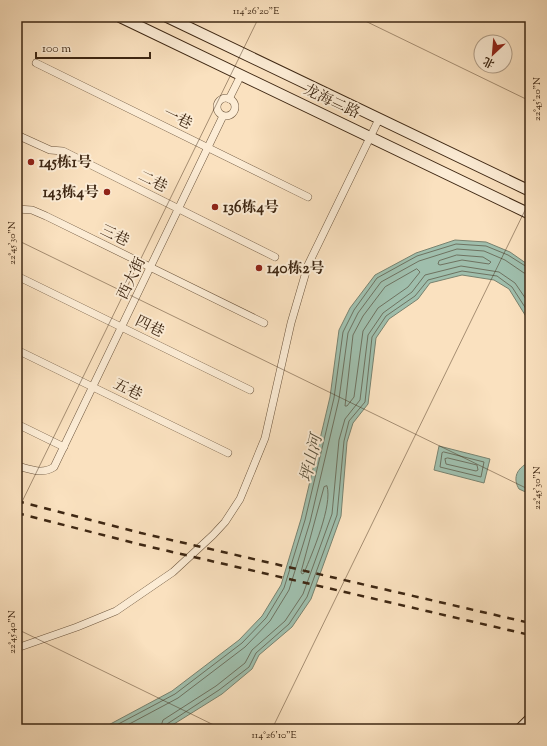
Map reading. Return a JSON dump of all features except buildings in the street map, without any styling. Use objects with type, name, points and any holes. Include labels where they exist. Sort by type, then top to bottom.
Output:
[{"type":"main road","name":"龙海二路","points":[[120,17],[530,214]]},
{"type":"main road","name":"龙海二路","points":[[168,17],[530,191]]},
{"type":"main road","points":[[520,729],[530,719]]},
{"type":"street","name":"一巷","points":[[36,63],[308,197]]},
{"type":"street","points":[[230,99],[241,75]]},
{"type":"street","points":[[223,99],[230,99],[235,104],[235,110],[232,115],[223,116],[218,109],[219,103],[223,99]]},
{"type":"street","name":"西大街","points":[[17,466],[40,472],[54,468],[223,116]]},
{"type":"street","points":[[17,648],[77,627],[116,611],[173,572],[225,522],[240,498],[265,438],[291,323],[308,265],[379,119]]},
{"type":"street","name":"二巷","points":[[17,135],[50,150],[63,151],[275,257]]},
{"type":"street","name":"三巷","points":[[17,209],[32,210],[46,216],[264,323]]},
{"type":"street","name":"四巷","points":[[17,276],[250,390]]},
{"type":"street","name":"五巷","points":[[17,350],[228,453]]},
{"type":"street","points":[[17,424],[63,449]]},
{"type":"water","points":[[455,240],[486,242],[510,252],[530,266],[530,323],[509,289],[494,280],[462,275],[430,283],[418,299],[389,319],[376,338],[368,404],[353,423],[347,442],[341,516],[311,599],[292,627],[259,655],[252,669],[222,694],[166,729],[101,729],[172,691],[239,640],[262,616],[281,585],[301,519],[330,397],[339,330],[350,308],[375,275],[416,253]]},
{"type":"water","points":[[439,446],[490,459],[484,483],[434,470]]},
{"type":"water","points":[[526,464],[530,464],[530,494],[519,489],[516,482],[516,475]]},
{"type":"railway","points":[[17,501],[141,533],[530,623]]},
{"type":"railway","points":[[17,513],[138,544],[530,635]]},
{"type":"place","name":"145栋1号","points":[[31,162]]},
{"type":"place","name":"143栋4号","points":[[107,192]]},
{"type":"place","name":"136栋4号","points":[[215,207]]},
{"type":"place","name":"140栋2号","points":[[259,268]]},
{"type":"water label","name":"坪山河","points":[[310,458]]}]
